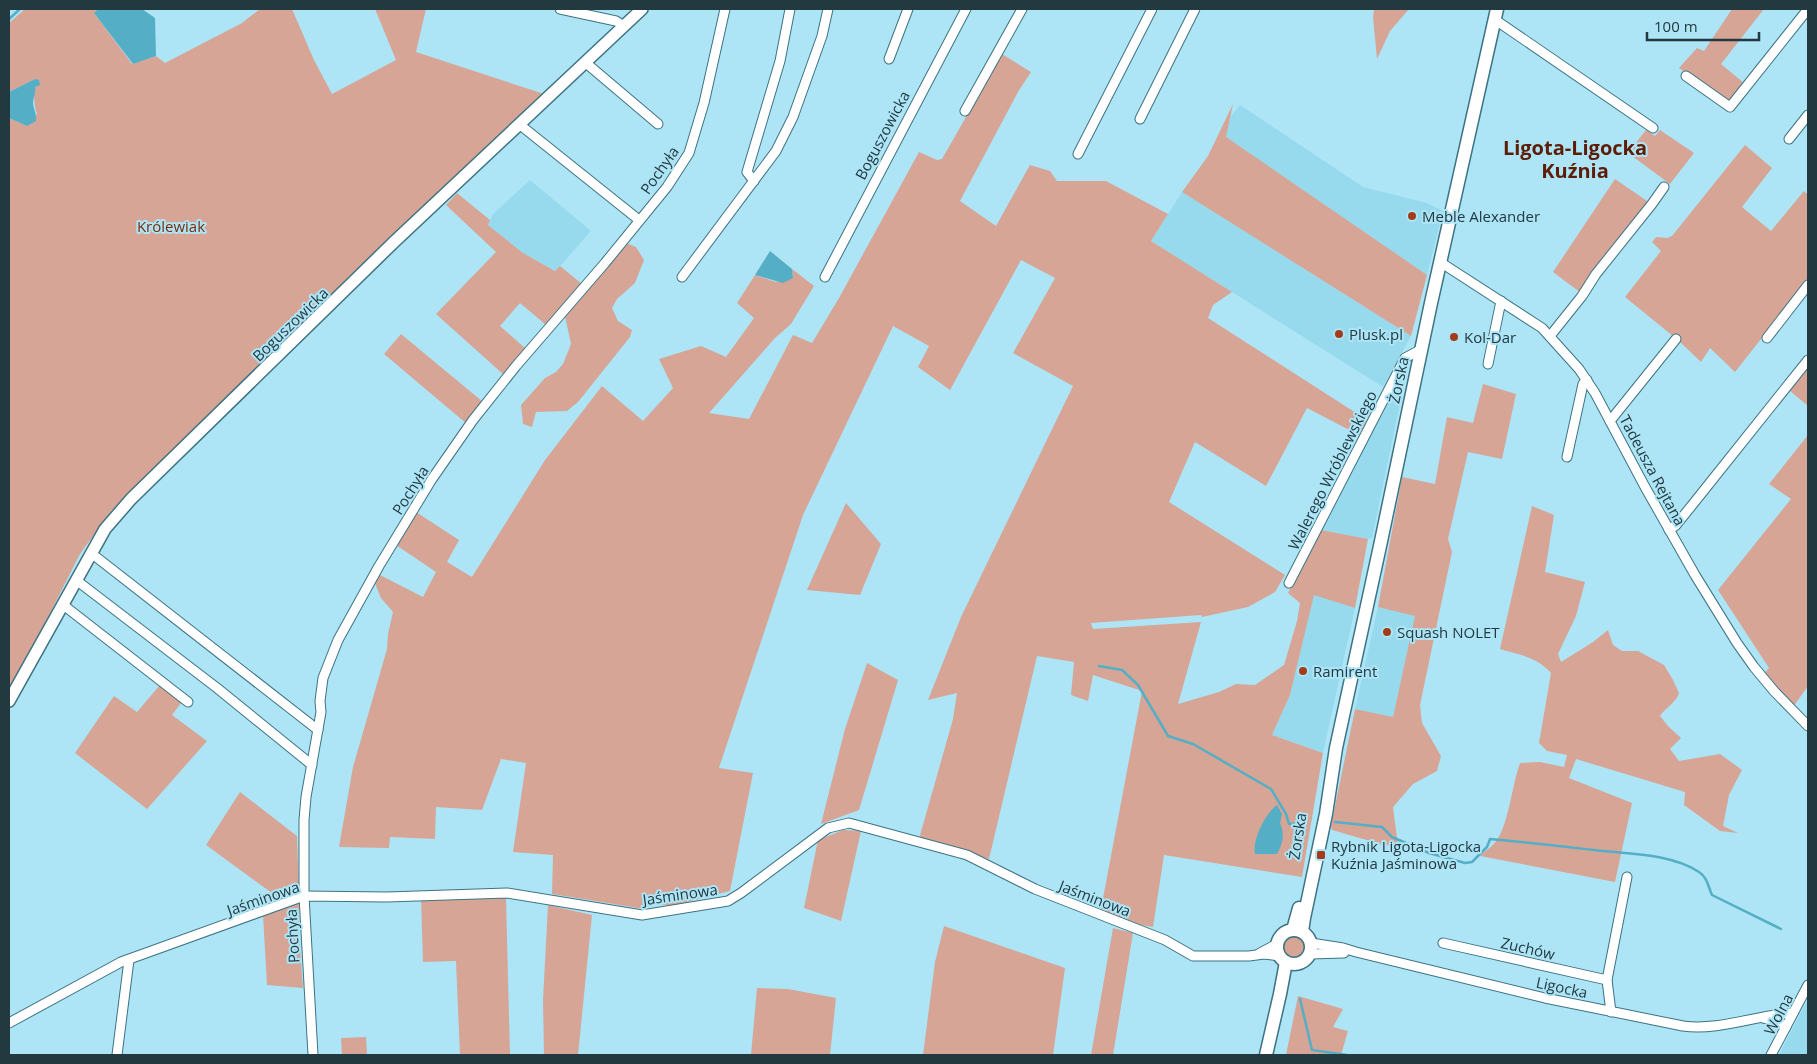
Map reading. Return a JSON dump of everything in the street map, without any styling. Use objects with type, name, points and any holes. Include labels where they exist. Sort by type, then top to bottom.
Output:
[{"type":"main road","name":"Żorska","points":[[1297,931],[1325,776],[1336,748],[1420,350],[1496,14]]},
{"type":"main road","points":[[1274,1055],[1283,1008],[1284,956],[1281,936],[1297,931],[1307,936],[1310,948],[1304,961],[1284,956]]},
{"type":"main road","points":[[1266,1055],[1280,994],[1284,956]]},
{"type":"street","points":[[560,9],[616,20],[624,26]]},
{"type":"street","name":"Boguszowicka","points":[[9,701],[105,529],[131,499],[394,242],[642,9]]},
{"type":"street","name":"Pochyła","points":[[313,1055],[304,896],[304,820],[321,712],[320,701],[323,678],[338,640],[379,566],[432,479],[473,420],[516,366],[605,263],[667,187],[689,153],[704,103],[725,9]]},
{"type":"street","points":[[754,181],[747,172],[780,61],[790,9]]},
{"type":"street","points":[[682,278],[776,151],[792,117],[822,36],[828,9]]},
{"type":"street","points":[[890,58],[908,9]]},
{"type":"street","name":"Boguszowicka","points":[[825,277],[966,9]]},
{"type":"street","points":[[964,110],[1022,9]]},
{"type":"street","points":[[1078,154],[1152,9]]},
{"type":"street","points":[[1140,119],[1195,9]]},
{"type":"street","points":[[1686,76],[1730,107],[1808,9]]},
{"type":"street","name":"Żorska","points":[[1496,14],[1653,128]]},
{"type":"street","points":[[586,63],[658,124]]},
{"type":"street","points":[[1789,139],[1808,115]]},
{"type":"street","points":[[519,124],[639,220]]},
{"type":"street","points":[[1550,336],[1664,186]]},
{"type":"street","name":"Tadeusza Rejtana","points":[[1440,262],[1537,325],[1570,357],[1587,380],[1669,530],[1746,656],[1774,692],[1808,726]]},
{"type":"street","points":[[1767,338],[1808,285]]},
{"type":"street","points":[[1488,364],[1501,301]]},
{"type":"street","points":[[1610,421],[1676,339]]},
{"type":"street","name":"Walerego Wróblewskiego","points":[[1288,583],[1404,358],[1420,350]]},
{"type":"street","points":[[1669,530],[1676,525],[1808,360]]},
{"type":"street","points":[[1567,457],[1583,384],[1587,380]]},
{"type":"street","points":[[91,553],[318,730]]},
{"type":"street","points":[[76,580],[217,688],[312,765]]},
{"type":"street","points":[[62,604],[188,702]]},
{"type":"street","name":"Jaśminowa","points":[[9,1023],[128,960],[304,896],[387,897],[508,893],[642,915],[728,901],[828,828],[850,822],[967,854],[1034,889],[1165,940],[1193,956],[1249,956],[1257,954],[1284,956]]},
{"type":"street","points":[[1611,1012],[1607,980],[1627,877]]},
{"type":"street","name":"Zuchów","points":[[1443,943],[1607,980]]},
{"type":"street","name":"Ligocka","points":[[1310,948],[1343,948],[1611,1012],[1695,1027],[1764,1018],[1774,1014],[1793,1013]]},
{"type":"street","points":[[117,1055],[128,960]]},
{"type":"street","name":"Wolna","points":[[1771,1055],[1808,985]]},
{"type":"street","name":"Ligocka","points":[[1764,1018],[1774,1020],[1786,1027]]},
{"type":"shaded area","points":[[98,9],[142,9],[155,18],[156,56],[133,64],[94,13]]},
{"type":"shaded area","points":[[35,79],[39,80],[40,85],[35,87],[33,102],[36,121],[27,126],[9,118],[9,92]]},
{"type":"shaded area","points":[[1240,105],[1363,187],[1427,203],[1443,211],[1427,275],[1225,137],[1231,116]]},
{"type":"shaded area","points":[[530,180],[591,231],[556,271],[523,253],[488,225],[493,214]]},
{"type":"shaded area","points":[[1182,192],[1411,336],[1383,387],[1151,241]]},
{"type":"shaded area","points":[[770,251],[792,269],[793,278],[783,283],[755,275]]},
{"type":"shaded area","points":[[1404,367],[1407,370],[1372,538],[1368,539],[1321,530]]},
{"type":"shaded area","points":[[1314,594],[1355,608],[1323,753],[1272,735],[1290,695]]},
{"type":"shaded area","points":[[1378,607],[1416,615],[1393,717],[1355,709]]},
{"type":"shaded area","points":[[1277,805],[1282,814],[1280,823],[1283,838],[1279,850],[1277,854],[1255,854],[1256,841],[1261,827],[1268,814]]},
{"type":"shaded area","points":[[1808,1000],[1808,1055],[1779,1055],[1803,1008]]},
{"type":"green space","name":"Królewiak","points":[[25,9],[98,9],[94,13],[132,64],[156,56],[165,63],[242,23],[260,9],[292,9],[314,60],[332,94],[396,60],[375,9],[426,9],[416,52],[544,94],[407,222],[111,511],[80,554],[9,688],[9,118],[27,126],[37,114],[34,101],[35,79],[9,92],[9,23]]},
{"type":"green space","points":[[1374,9],[1409,9],[1390,31],[1377,59],[1373,17]]},
{"type":"green space","points":[[1732,9],[1764,9],[1721,64],[1745,84],[1729,104],[1679,68],[1697,48],[1704,51]]},
{"type":"green space","points":[[1002,54],[1031,72],[1018,92],[960,201],[996,226],[1030,165],[1050,171],[1057,181],[1106,181],[1168,214],[1151,241],[1232,292],[1213,305],[1208,318],[1367,420],[1359,435],[1307,408],[1266,486],[1195,442],[1169,502],[1285,575],[1275,592],[1248,607],[1202,617],[1201,615],[1091,623],[1093,629],[1201,622],[1178,704],[1219,692],[1236,684],[1255,685],[1284,665],[1297,621],[1300,603],[1288,593],[1321,530],[1368,539],[1355,608],[1314,595],[1290,695],[1272,735],[1323,753],[1302,877],[1164,855],[1153,927],[1129,923],[1101,909],[1142,691],[1093,675],[1088,701],[1071,695],[1074,662],[1037,656],[989,859],[919,839],[953,719],[957,693],[928,700],[961,617],[1073,386],[1013,353],[1055,278],[1021,260],[950,390],[918,367],[929,346],[893,326],[803,515],[719,768],[753,773],[730,891],[671,906],[654,903],[644,909],[552,894],[553,855],[513,852],[526,763],[501,759],[482,810],[436,807],[435,839],[390,837],[389,848],[339,847],[353,767],[387,649],[393,612],[381,598],[374,581],[378,574],[423,597],[436,572],[396,545],[416,512],[459,540],[447,562],[472,577],[545,460],[602,386],[643,421],[673,388],[659,359],[701,346],[726,357],[754,318],[737,303],[755,275],[776,282],[793,278],[792,269],[814,286],[791,324],[775,338],[709,413],[749,419],[793,335],[812,343],[839,298],[919,152],[937,160],[942,159]]},
{"type":"green space","points":[[1233,104],[1226,137],[1427,275],[1411,336],[1182,192],[1208,156]]},
{"type":"green space","points":[[1646,130],[1655,136],[1660,130],[1694,153],[1670,184],[1628,153]]},
{"type":"green space","points":[[1745,145],[1772,168],[1742,207],[1771,231],[1804,191],[1808,195],[1808,279],[1735,372],[1710,348],[1701,362],[1679,341],[1625,297],[1661,251],[1652,242],[1656,237],[1667,238],[1672,236]]},
{"type":"green space","points":[[1615,179],[1650,203],[1581,293],[1553,272]]},
{"type":"green space","points":[[457,193],[490,220],[488,225],[523,253],[555,271],[560,266],[582,284],[546,325],[520,303],[500,326],[526,349],[504,375],[436,314],[496,252],[446,205]]},
{"type":"green space","points":[[626,243],[636,247],[644,260],[635,283],[617,299],[612,308],[618,321],[632,330],[630,337],[578,402],[567,411],[536,412],[532,427],[523,424],[521,405],[545,378],[556,372],[563,364],[571,344],[565,316]]},
{"type":"green space","points":[[401,334],[483,402],[467,424],[384,354]]},
{"type":"green space","points":[[1808,364],[1808,406],[1789,390]]},
{"type":"green space","points":[[1483,384],[1516,394],[1502,459],[1468,452],[1448,539],[1452,552],[1420,705],[1422,723],[1441,756],[1437,771],[1413,784],[1393,807],[1398,846],[1384,845],[1332,830],[1331,826],[1355,709],[1393,717],[1415,616],[1378,607],[1402,477],[1435,484],[1447,417],[1473,423]]},
{"type":"green space","points":[[1808,435],[1808,686],[1793,707],[1763,674],[1769,668],[1718,590],[1791,499],[1769,484]]},
{"type":"green space","points":[[846,503],[881,544],[860,595],[807,590]]},
{"type":"green space","points":[[1532,506],[1554,515],[1545,572],[1585,582],[1576,616],[1558,654],[1561,662],[1608,630],[1613,645],[1622,651],[1638,651],[1664,665],[1679,693],[1676,700],[1660,716],[1681,738],[1670,749],[1679,761],[1720,754],[1742,770],[1729,795],[1723,826],[1738,833],[1720,831],[1684,805],[1685,792],[1576,759],[1569,778],[1632,803],[1615,882],[1480,856],[1495,842],[1505,823],[1520,763],[1540,762],[1564,767],[1567,755],[1547,751],[1539,743],[1551,673],[1534,660],[1500,649]]},
{"type":"green space","points":[[867,663],[898,680],[859,810],[821,824],[845,729]]},
{"type":"green space","points":[[160,685],[181,703],[172,715],[207,741],[147,809],[75,753],[114,696],[137,712]]},
{"type":"green space","points":[[240,792],[297,836],[299,891],[280,899],[206,845]]},
{"type":"green space","points":[[843,830],[861,831],[841,921],[804,908],[818,840]]},
{"type":"green space","points":[[506,898],[510,1055],[460,1055],[456,961],[423,962],[421,899]]},
{"type":"green space","points":[[299,901],[299,936],[303,988],[267,985],[263,915]]},
{"type":"green space","points":[[548,905],[592,915],[578,1055],[544,1055],[543,1000]]},
{"type":"green space","points":[[944,926],[1065,968],[1053,1055],[923,1055],[935,962]]},
{"type":"green space","points":[[1113,928],[1133,933],[1113,1055],[1091,1055]]},
{"type":"green space","points":[[1294,935],[1299,936],[1305,942],[1305,952],[1299,958],[1294,959],[1289,958],[1283,952],[1282,947],[1283,942],[1289,936]]},
{"type":"green space","points":[[757,988],[788,989],[836,998],[830,1055],[751,1055]]},
{"type":"green space","points":[[1298,996],[1343,1009],[1333,1027],[1348,1031],[1341,1055],[1286,1055]]},
{"type":"green space","points":[[366,1037],[367,1055],[342,1055],[341,1038]]},
{"type":"waterway","points":[[9,19],[20,9]]},
{"type":"waterway","points":[[1099,666],[1122,670],[1138,685],[1168,736],[1193,744],[1271,789],[1286,814],[1289,824],[1302,823],[1306,818]]},
{"type":"waterway","points":[[1335,822],[1382,827],[1392,837],[1429,853],[1465,863],[1472,862],[1487,847],[1490,839],[1634,854],[1675,861],[1702,874],[1712,895],[1781,929]]},
{"type":"waterway","points":[[1300,999],[1312,1050],[1347,1055]]},
{"type":"place","name":"Meble Alexander","points":[[1412,216]]},
{"type":"place","name":"Plusk.pl","points":[[1339,334]]},
{"type":"place","name":"Kol-Dar","points":[[1454,337]]},
{"type":"place","name":"Squash NOLET","points":[[1387,632]]},
{"type":"place","name":"Ramirent","points":[[1303,671]]},
{"type":"place","name":"Rybnik Ligota-Ligocka Kuźnia Jaśminowa","points":[[1321,855]]},
{"type":"district","name":"Ligota-Ligocka Kuźnia","points":[[1575,158]]}]
